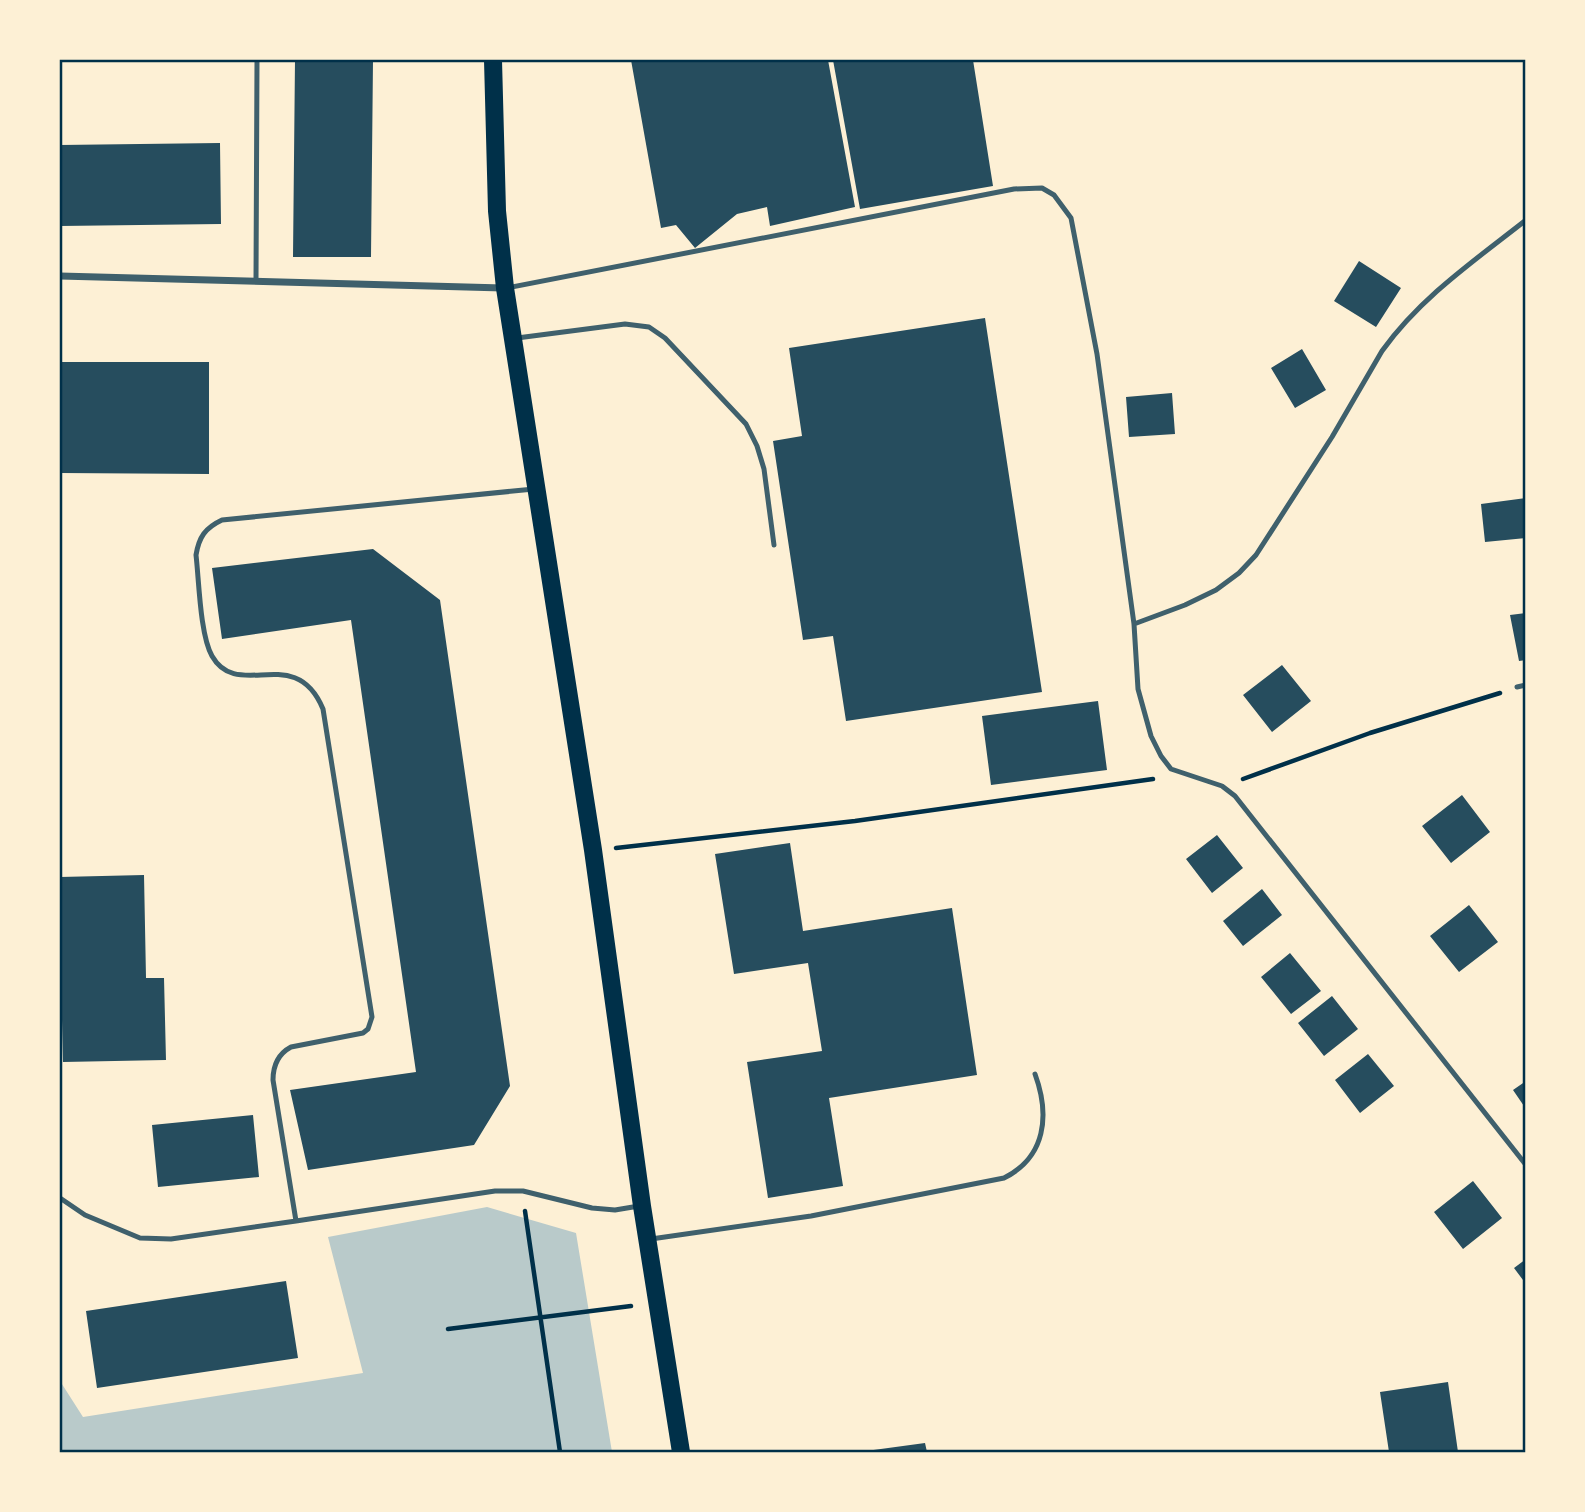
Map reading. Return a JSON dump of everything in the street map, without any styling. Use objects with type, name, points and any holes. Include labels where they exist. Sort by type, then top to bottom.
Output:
[{"type":"main road","points":[[492,60],[497,211],[505,288],[593,850],[642,1206],[681,1452]]},
{"type":"street","points":[[60,276],[505,288]]},
{"type":"lane","points":[[256,280],[257,60]]},
{"type":"lane","points":[[505,288],[995,193],[1042,188],[1054,195],[1071,218],[1097,354],[1133,624],[1138,689],[1144,714],[1161,756],[1171,769],[1181,775],[1222,786],[1235,796],[1525,1165]]},
{"type":"lane","points":[[1133,624],[1206,595],[1239,573],[1273,531],[1382,351],[1402,323],[1424,301],[1525,220]]},
{"type":"lane","points":[[514,338],[625,324],[649,327],[665,338],[746,424],[764,469],[774,545]]},
{"type":"lane","points":[[296,1221],[273,1080],[276,1061],[282,1052],[291,1047],[363,1033],[368,1029],[372,1017],[323,709],[318,697],[301,679],[287,674],[242,676],[219,666],[211,655],[206,640],[196,555],[198,544],[210,526],[222,520],[536,489]]},
{"type":"lane","points":[[1517,687],[1525,685]]},
{"type":"lane","points":[[648,1239],[811,1216],[1003,1178],[1021,1170],[1032,1157],[1038,1141],[1044,1106],[1035,1074]]},
{"type":"lane","points":[[60,1198],[85,1215],[140,1238],[171,1238],[495,1191],[523,1191],[592,1208],[615,1210],[642,1206]]},
{"type":"path","points":[[1222,786],[1370,733],[1517,687]]},
{"type":"path","points":[[593,850],[855,821],[1181,775]]},
{"type":"path","points":[[523,1191],[560,1452]]},
{"type":"path","points":[[448,1329],[658,1303]]},
{"type":"shaded area","points":[[487,1207],[576,1233],[612,1452],[60,1452],[60,1381],[83,1417],[363,1373],[328,1237]]},
{"type":"building","points":[[295,60],[373,60],[371,257],[293,257]]},
{"type":"building","points":[[631,60],[828,60],[855,207],[770,226],[767,207],[737,214],[695,248],[676,225],[661,228]]},
{"type":"building","points":[[833,60],[973,60],[993,186],[860,209]]},
{"type":"building","points":[[220,143],[221,224],[60,226],[60,145]]},
{"type":"building","points":[[1359,261],[1401,288],[1376,327],[1334,301]]},
{"type":"building","points":[[985,318],[1042,692],[846,721],[833,636],[803,640],[773,441],[802,436],[789,348]]},
{"type":"building","points":[[1302,349],[1326,390],[1295,408],[1271,368]]},
{"type":"building","points":[[60,362],[209,362],[209,474],[60,473]]},
{"type":"building","points":[[1172,393],[1175,434],[1129,437],[1126,397]]},
{"type":"building","points":[[1526,498],[1526,538],[1485,542],[1481,504]]},
{"type":"building","points":[[373,549],[440,600],[510,1086],[474,1145],[308,1170],[290,1090],[416,1072],[351,620],[222,639],[212,568]]},
{"type":"building","points":[[1526,613],[1526,660],[1519,661],[1510,615]]},
{"type":"building","points":[[1282,665],[1311,701],[1272,732],[1243,695]]},
{"type":"building","points":[[1098,701],[1107,770],[991,785],[982,716]]},
{"type":"building","points":[[1462,795],[1490,832],[1451,863],[1422,826]]},
{"type":"building","points":[[1217,835],[1243,868],[1212,893],[1186,859]]},
{"type":"building","points":[[790,843],[803,931],[952,908],[977,1075],[829,1098],[843,1186],[768,1198],[747,1062],[822,1051],[808,963],[734,974],[715,854]]},
{"type":"building","points":[[144,875],[146,978],[164,978],[166,1060],[63,1062],[60,1020],[60,877]]},
{"type":"building","points":[[1262,889],[1282,915],[1243,946],[1223,921]]},
{"type":"building","points":[[1469,905],[1498,942],[1459,972],[1430,936]]},
{"type":"building","points":[[1290,953],[1321,991],[1291,1014],[1261,977]]},
{"type":"building","points":[[1332,996],[1358,1029],[1324,1056],[1298,1023]]},
{"type":"building","points":[[1368,1054],[1394,1086],[1360,1113],[1335,1080]]},
{"type":"building","points":[[1526,1081],[1526,1109],[1513,1090]]},
{"type":"building","points":[[253,1115],[259,1177],[158,1187],[152,1125]]},
{"type":"building","points":[[1473,1181],[1502,1218],[1463,1249],[1434,1212]]},
{"type":"building","points":[[1526,1259],[1526,1284],[1514,1268]]},
{"type":"building","points":[[286,1281],[298,1358],[97,1388],[86,1311]]},
{"type":"building","points":[[1448,1382],[1458,1452],[1389,1452],[1380,1392]]},
{"type":"building","points":[[925,1443],[927,1452],[866,1452],[866,1451]]}]
